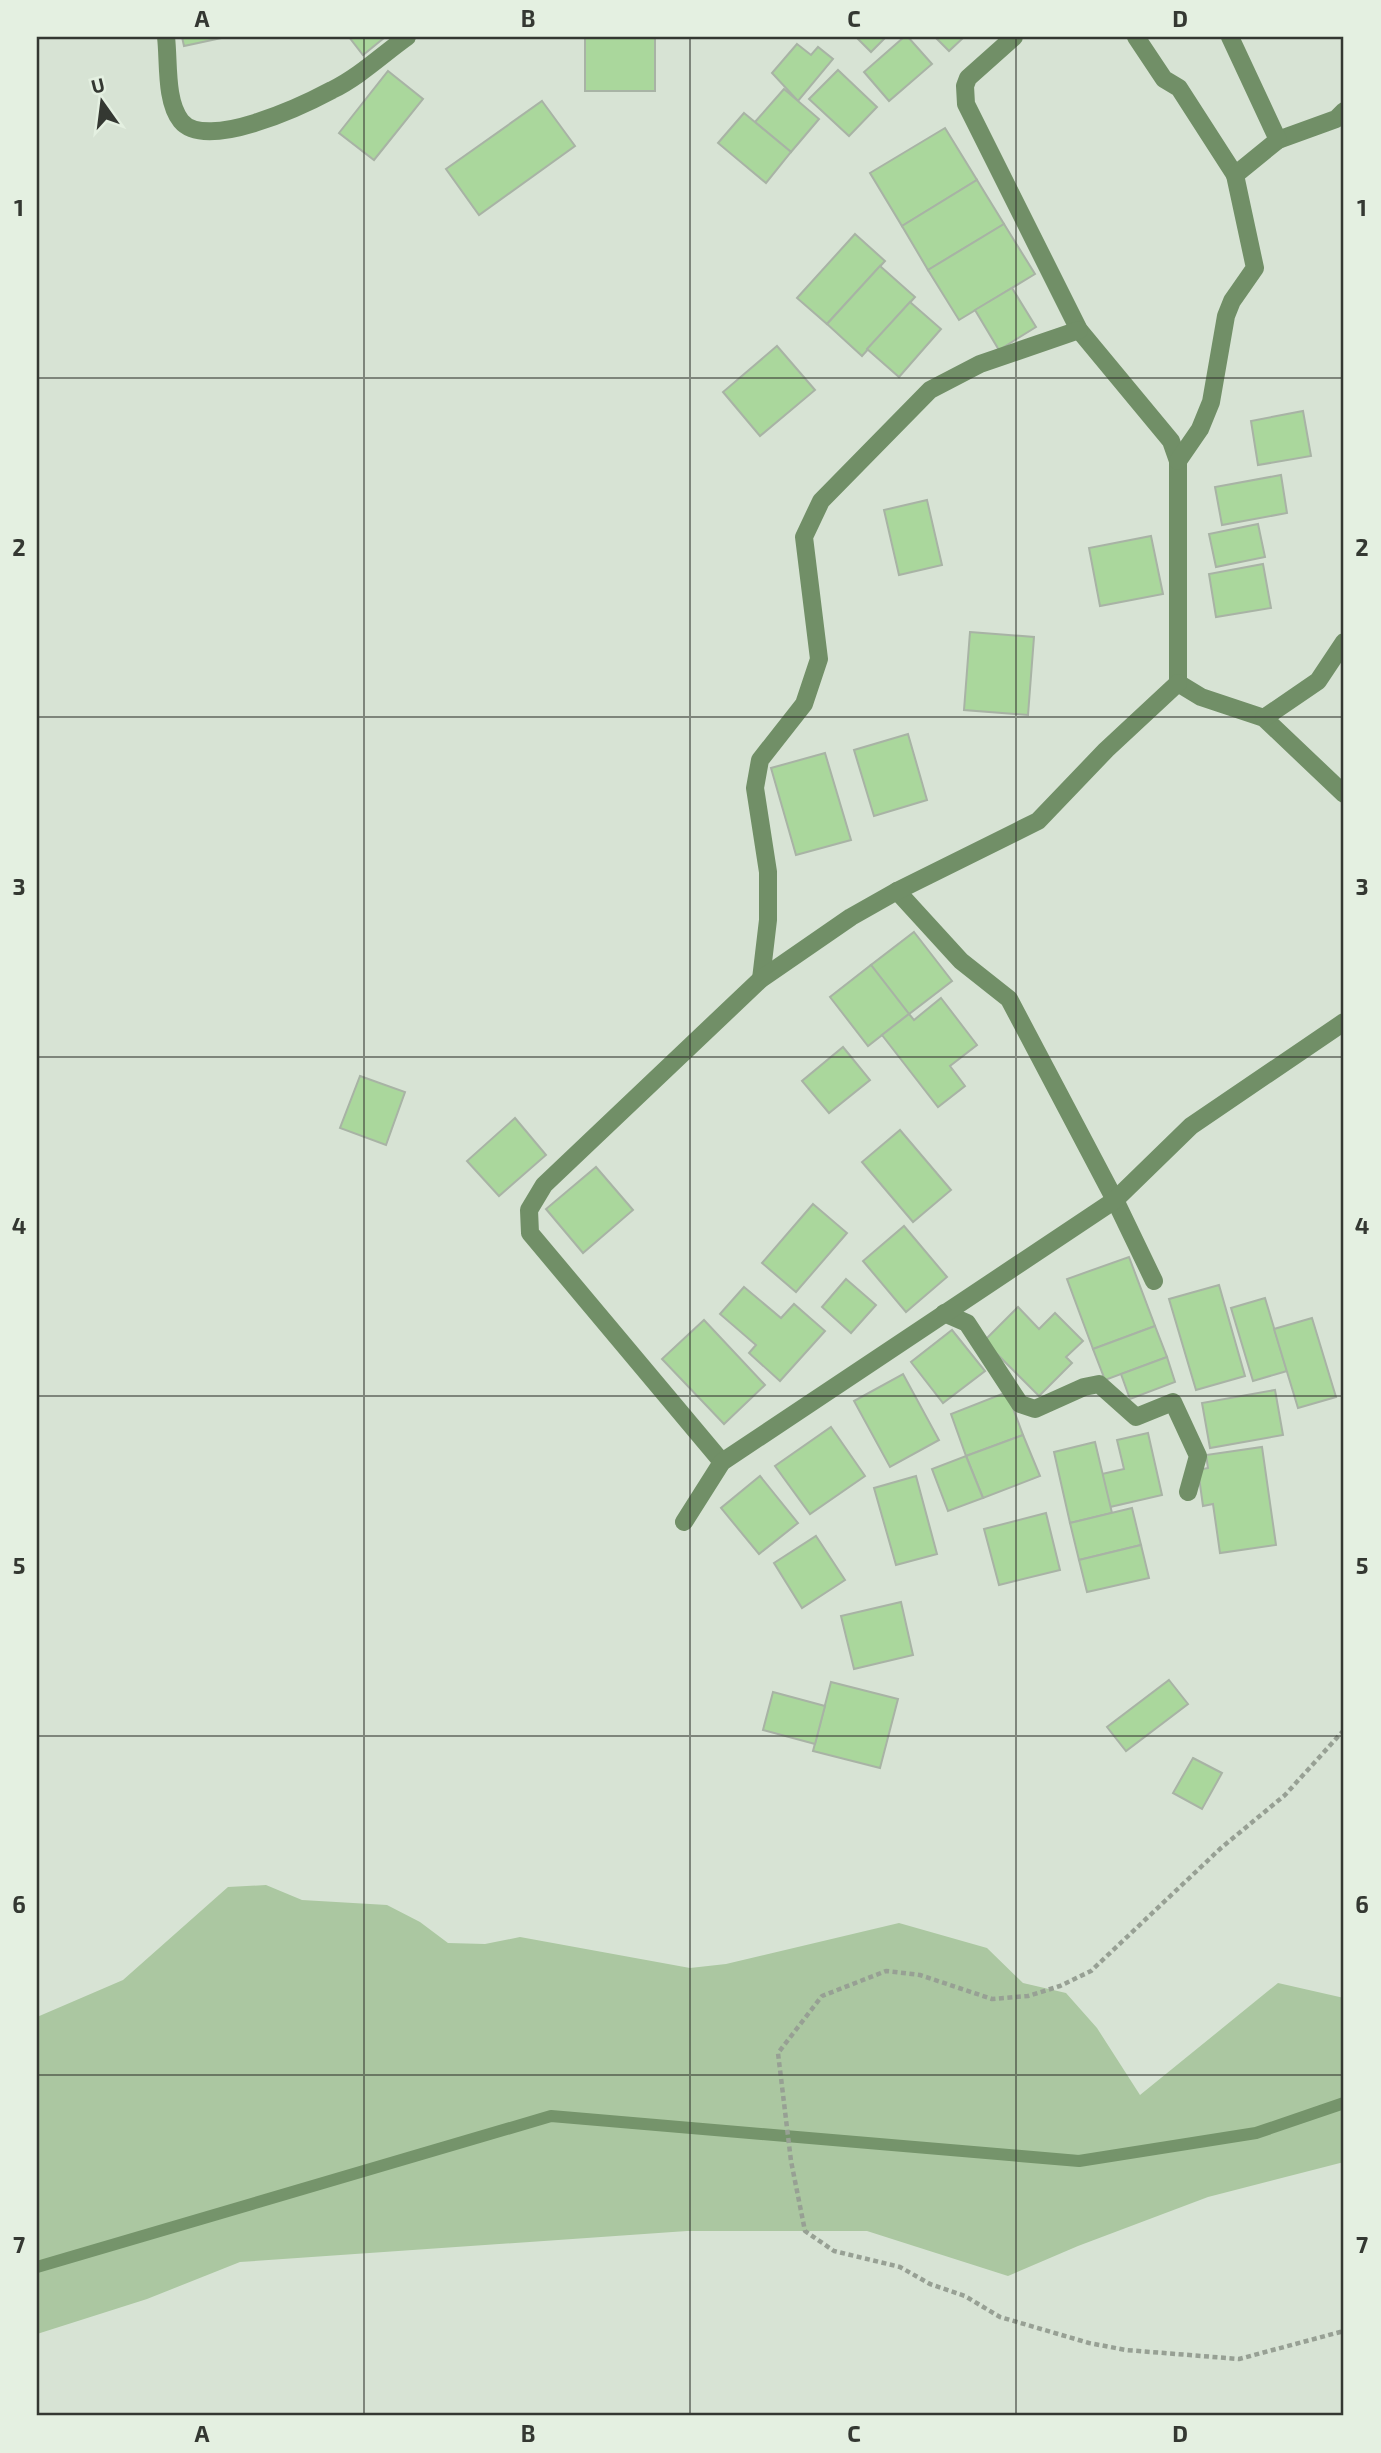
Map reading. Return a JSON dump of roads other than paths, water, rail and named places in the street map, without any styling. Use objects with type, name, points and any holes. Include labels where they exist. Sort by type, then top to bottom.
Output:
[{"type":"street","points":[[166,37],[173,108],[182,123],[201,131],[227,131],[264,120],[334,89],[407,37]]},
{"type":"street","points":[[722,1462],[530,1233],[528,1210],[544,1185],[568,1161],[761,979],[851,917],[897,891],[1038,821],[1106,750],[1178,682],[1178,461],[1171,441],[1079,330],[964,95],[968,78],[1014,37]]},
{"type":"street","points":[[1136,37],[1164,79],[1180,88],[1235,175],[1255,268],[1232,302],[1226,316],[1211,402],[1200,429],[1178,461]]},
{"type":"street","points":[[1230,37],[1278,140]]},
{"type":"street","points":[[1235,175],[1278,140],[1336,119],[1344,111]]},
{"type":"street","points":[[761,979],[768,920],[768,872],[755,788],[760,760],[804,704],[819,659],[804,537],[821,500],[930,390],[979,364],[1079,330]]},
{"type":"street","points":[[1264,718],[1318,681],[1344,642]]},
{"type":"street","points":[[1178,682],[1202,697],[1264,718],[1344,794]]},
{"type":"street","points":[[897,891],[961,961],[1009,999],[1115,1200],[1154,1281]]},
{"type":"street","points":[[684,1522],[722,1462],[1115,1200],[1191,1126],[1344,1021]]},
{"type":"street","points":[[944,1313],[967,1323],[1020,1404],[1027,1409],[1035,1409],[1084,1387],[1099,1384],[1136,1417],[1173,1402],[1198,1455],[1188,1492]]},
{"type":"waterway","points":[[37,2267],[551,2116],[1079,2161],[1256,2133],[1344,2103]]}]
